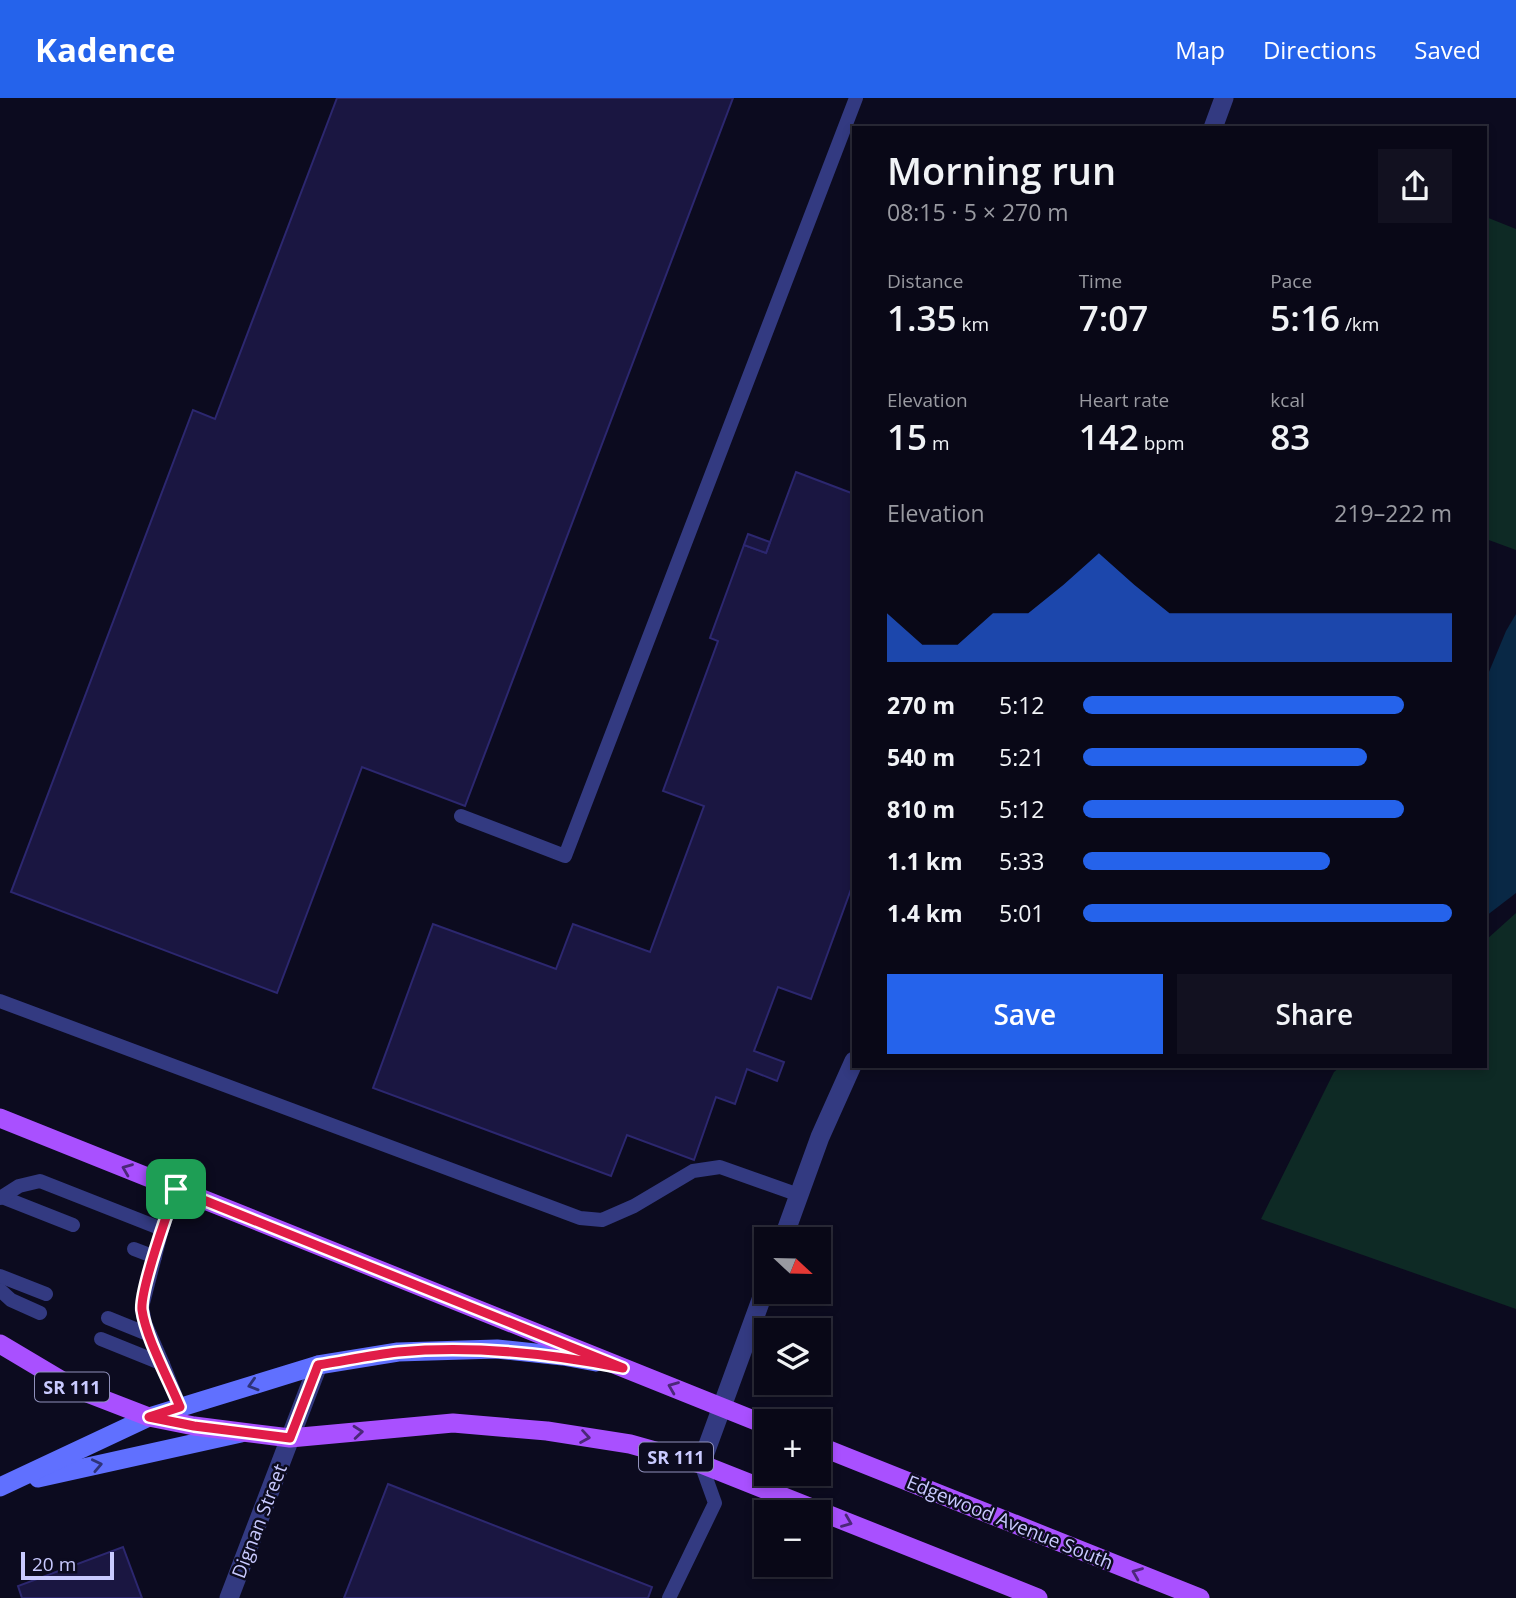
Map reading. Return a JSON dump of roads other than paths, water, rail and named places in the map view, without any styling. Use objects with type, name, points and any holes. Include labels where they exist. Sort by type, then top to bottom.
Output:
[{"type":"main road","points":[[0,1118],[754,1420]]},
{"type":"main road","name":"SR 111","points":[[0,1344],[74,1388],[149,1417],[244,1433],[290,1438],[453,1423],[547,1431],[630,1444],[701,1464],[1038,1598]]},
{"type":"main road","points":[[3,1486],[149,1417],[318,1365],[398,1352],[497,1349],[563,1356],[623,1368]]},
{"type":"main road","points":[[3,1486],[244,1433]]},
{"type":"main road","name":"Edgewood Avenue South","points":[[831,1451],[1200,1598]]},
{"type":"street","points":[[1214,126],[1224,98]]},
{"type":"street","points":[[787,1227],[820,1137],[852,1065]]},
{"type":"street","points":[[701,1464],[759,1304]]},
{"type":"street","name":"Dignan Street","points":[[229,1598],[318,1365]]},
{"type":"lane","points":[[461,816],[565,856],[856,98]]},
{"type":"lane","points":[[0,1001],[580,1218],[602,1220],[634,1206],[693,1171],[720,1167],[799,1195]]},
{"type":"lane","points":[[1,1198],[19,1186],[40,1181],[162,1229]]},
{"type":"lane","points":[[176,1189],[162,1229],[142,1307],[150,1335],[180,1407]]},
{"type":"lane","points":[[1,1198],[73,1225]]},
{"type":"lane","points":[[134,1249],[155,1257]]},
{"type":"lane","points":[[0,1276],[46,1294]]},
{"type":"lane","points":[[0,1290],[10,1300],[40,1313]]},
{"type":"lane","points":[[108,1318],[150,1335]]},
{"type":"lane","points":[[101,1339],[163,1364]]},
{"type":"lane","points":[[669,1598],[715,1503],[701,1464]]},
{"type":"water","points":[[1516,614],[1516,893],[1487,915],[1487,677]]}]
